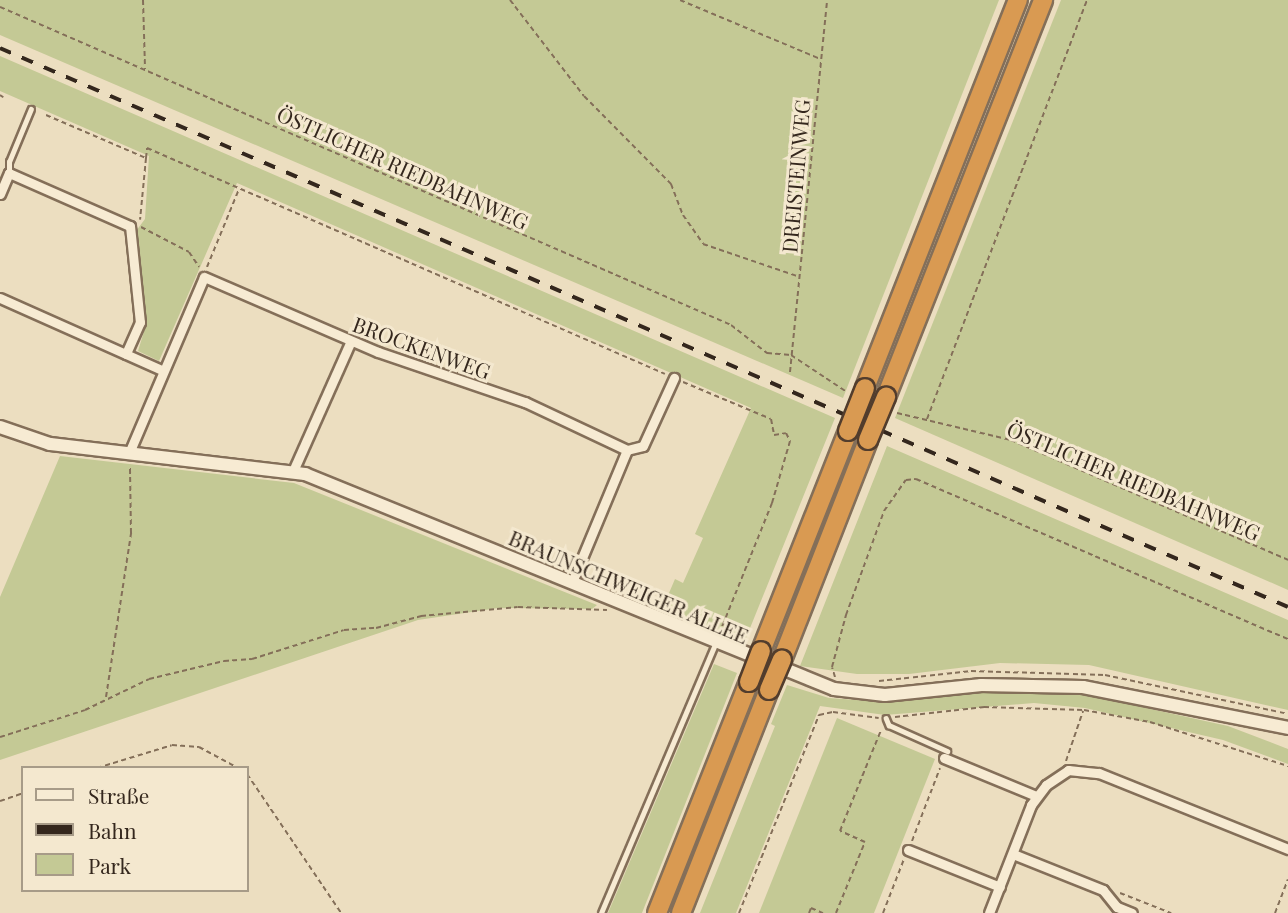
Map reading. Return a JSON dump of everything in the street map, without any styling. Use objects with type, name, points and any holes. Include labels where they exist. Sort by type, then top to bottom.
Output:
[{"type":"highway","points":[[657,913],[1018,0]]},
{"type":"highway","points":[[681,913],[1043,0]]},
{"type":"street","points":[[0,194],[9,173],[130,226],[140,322],[127,354]]},
{"type":"street","name":"BROCKENWEG","points":[[162,370],[204,277],[351,341],[525,402],[627,450]]},
{"type":"street","points":[[0,298],[162,370],[129,453]]},
{"type":"street","points":[[293,471],[351,341]]},
{"type":"street","points":[[572,582],[627,450],[643,446],[674,378]]},
{"type":"street","name":"BRAUNSCHWEIGER ALLEE","points":[[0,427],[50,444],[293,471],[717,639],[810,682],[859,693],[1040,684],[1157,700],[1253,723],[1288,728]]},
{"type":"street","name":"BRAUNSCHWEIGER ALLEE","points":[[1253,723],[1288,738]]},
{"type":"street","points":[[946,754],[1036,796]]},
{"type":"street","points":[[989,913],[1036,796],[1068,770],[1079,768],[1288,849]]},
{"type":"street","points":[[908,850],[1000,887]]},
{"type":"street","points":[[1013,853],[1103,890],[1118,907],[1132,913]]},
{"type":"lane","points":[[9,173],[9,162],[31,109]]},
{"type":"lane","points":[[601,913],[717,639]]},
{"type":"lane","points":[[886,718],[889,725],[946,754]]},
{"type":"path","points":[[144,0],[145,70]]},
{"type":"path","points":[[510,0],[584,96],[671,184],[703,244],[800,277]]},
{"type":"path","points":[[680,0],[819,59]]},
{"type":"path","name":"DREISTEINWEG","points":[[790,372],[819,59],[827,0]]},
{"type":"path","name":"ÖSTLICHER RIEDBAHNWEG","points":[[1087,0],[926,420],[1011,440],[1288,560]]},
{"type":"path","name":"ÖSTLICHER RIEDBAHNWEG","points":[[0,7],[731,325],[767,353],[791,355]]},
{"type":"path","points":[[46,115],[146,158]]},
{"type":"path","points":[[130,226],[143,218],[147,148],[771,419],[774,435],[786,433],[789,452],[772,503],[717,639]]},
{"type":"path","points":[[130,226],[139,226],[189,253],[204,275],[239,189]]},
{"type":"path","points":[[105,698],[131,533],[129,453]]},
{"type":"path","points":[[835,679],[832,667],[846,615],[884,511],[906,480],[916,479],[1288,639]]},
{"type":"path","points":[[0,737],[85,710],[105,698],[157,677],[252,659],[344,630],[376,628],[421,616],[518,607],[609,610]]},
{"type":"path","points":[[832,712],[834,704]]},
{"type":"path","points":[[739,913],[819,715],[832,712],[886,718],[984,707],[1084,710],[1150,722],[1288,766]]},
{"type":"path","points":[[1068,770],[1065,755],[1084,710]]},
{"type":"path","points":[[836,913],[865,842],[841,831],[886,718]]},
{"type":"path","points":[[104,766],[172,745],[199,747],[234,766]]},
{"type":"path","points":[[883,913],[946,754]]},
{"type":"path","points":[[248,775],[341,913]]},
{"type":"path","points":[[0,801],[21,794]]},
{"type":"path","points":[[1275,913],[1288,879]]},
{"type":"path","points":[[1103,890],[1171,913]]},
{"type":"path","points":[[809,913],[811,908],[823,913]]},
{"type":"green space","points":[[0,0],[999,0],[843,398],[0,35]]},
{"type":"green space","points":[[1061,0],[1288,0],[1288,590],[895,418]]},
{"type":"green space","points":[[0,56],[835,418],[744,643],[663,607],[675,579],[683,583],[703,538],[695,534],[751,408],[237,183],[159,361],[138,351],[146,325],[136,231],[145,219],[149,156],[0,91]]},
{"type":"green space","points":[[887,446],[1288,620],[1288,710],[1089,665],[1000,663],[909,674],[857,674],[800,666]]},
{"type":"green space","points":[[60,456],[294,483],[597,605],[592,609],[498,608],[418,620],[0,760],[0,597]]},
{"type":"green space","points":[[714,664],[737,673],[642,913],[608,913]]},
{"type":"green space","points":[[787,685],[829,698],[885,702],[981,692],[1087,695],[1228,726],[1288,749],[1288,764],[1223,740],[1085,708],[1034,703],[885,715],[820,706],[736,913],[700,913],[775,726],[771,724]]},
{"type":"green space","points":[[837,718],[935,759],[874,913],[759,913]]},
{"type":"railway","points":[[0,48],[1288,607]]}]
